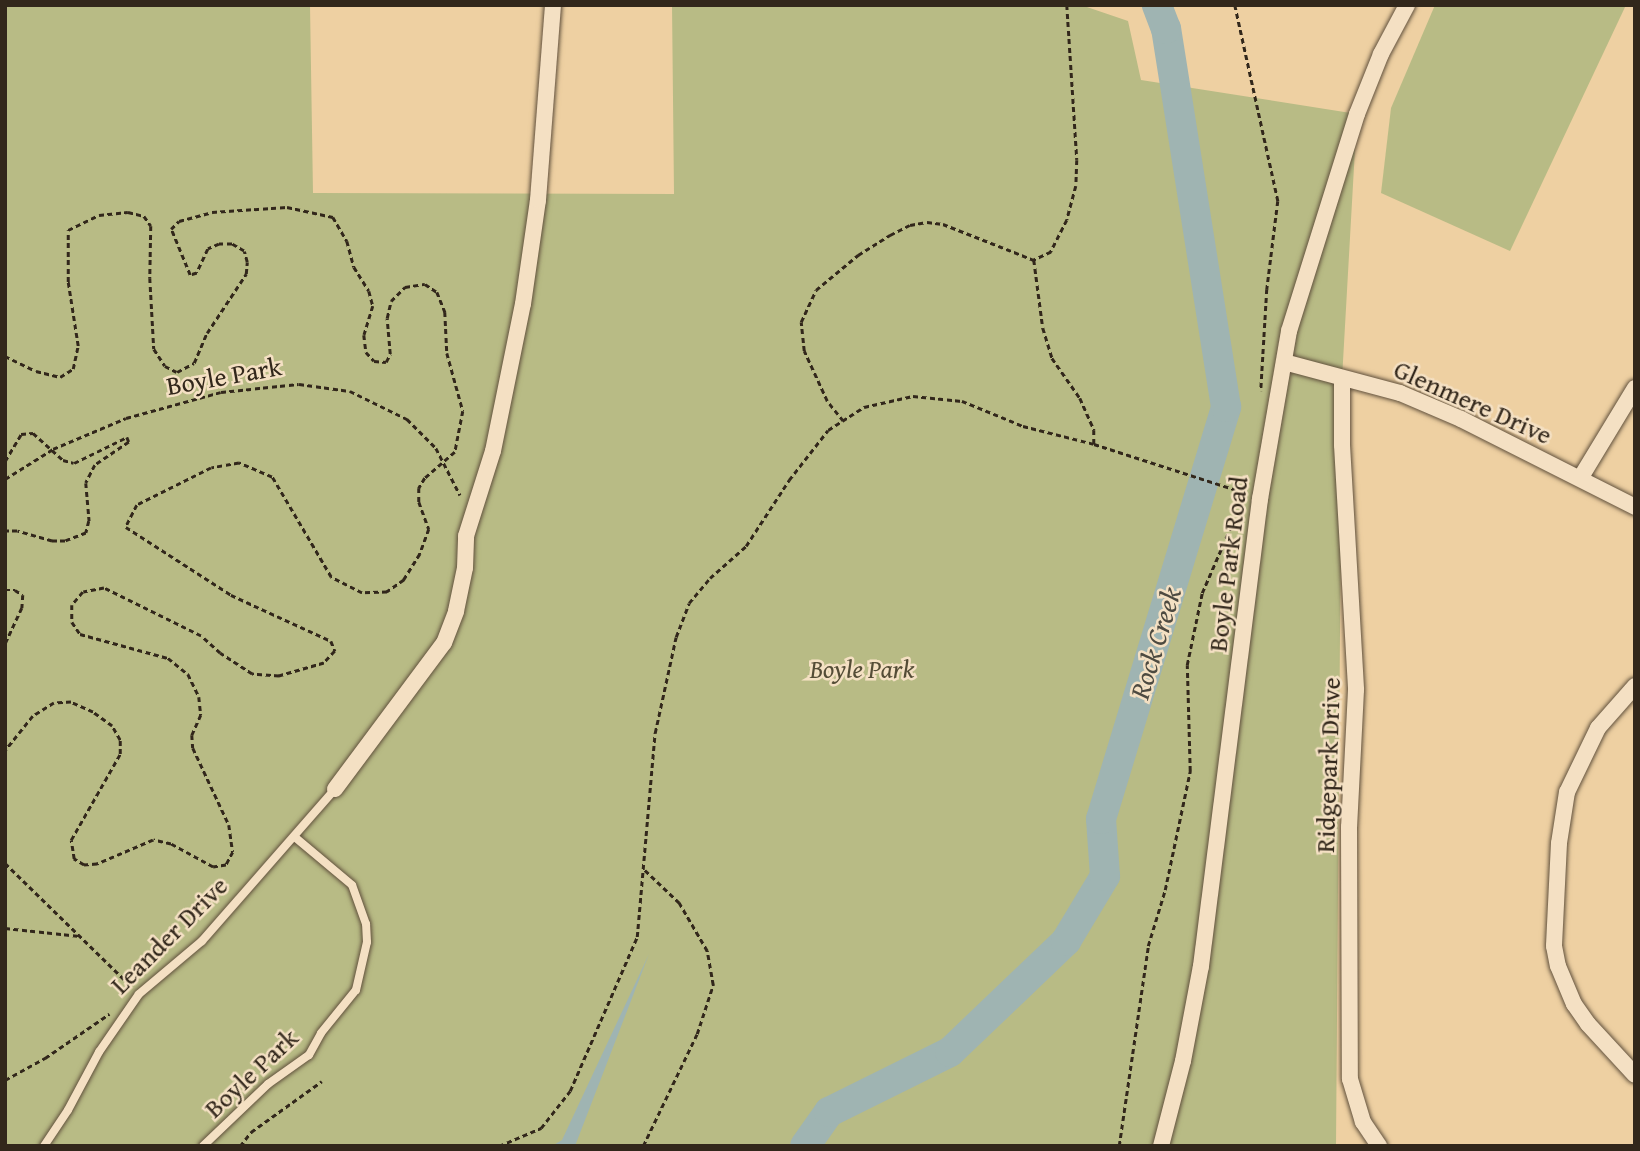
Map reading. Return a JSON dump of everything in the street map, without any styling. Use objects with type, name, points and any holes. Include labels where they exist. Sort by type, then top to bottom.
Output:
[{"type":"street","points":[[335,789],[444,643],[456,611],[465,568],[466,536],[493,451],[517,331],[538,200],[553,5]]},
{"type":"street","name":"Boyle Park Road","points":[[1161,1146],[1183,1061],[1200,966],[1260,499],[1289,331],[1357,114],[1381,54],[1407,5]]},
{"type":"street","name":"Glenmere Drive","points":[[1284,362],[1400,393],[1581,477],[1635,508]]},
{"type":"street","name":"Ridgepark Drive","points":[[1342,379],[1342,445],[1356,690],[1349,827],[1350,1079],[1363,1122],[1379,1146]]},
{"type":"street","points":[[1581,477],[1635,388]]},
{"type":"street","points":[[1635,686],[1598,728],[1567,792],[1559,843],[1555,946],[1558,966],[1574,1004],[1588,1024],[1635,1074]]},
{"type":"lane","points":[[296,838],[335,789]]},
{"type":"lane","name":"Leander Drive","points":[[44,1146],[68,1110],[99,1052],[139,994],[202,941],[296,838]]},
{"type":"lane","name":"Boyle Park","points":[[203,1146],[268,1084],[309,1055],[321,1033],[356,989],[366,933],[352,886],[296,838]]},
{"type":"path","points":[[843,421],[827,401],[804,351],[801,322],[816,290],[858,256],[890,235],[910,225],[927,222],[943,224],[1034,260],[1051,252],[1067,220],[1076,186],[1077,160],[1067,5]]},
{"type":"path","points":[[1235,5],[1278,201],[1267,289],[1260,398]]},
{"type":"path","points":[[5,356],[36,372],[60,377],[73,369],[78,346],[68,282],[68,230],[99,215],[128,212],[144,216],[151,226],[150,278],[155,349],[166,366],[177,372],[194,363],[207,333],[246,274],[247,262],[244,251],[232,244],[219,244],[208,249],[197,273],[190,275],[171,229],[179,221],[247,208],[287,207],[332,217],[347,241],[354,267],[369,291],[373,306],[364,335],[366,352],[374,361],[386,362],[390,354],[387,318],[391,301],[405,287],[425,284],[437,292],[445,312],[447,353],[463,411],[455,452],[425,478],[419,488],[419,502],[429,528],[420,554],[404,580],[387,593],[362,593],[331,577],[272,477],[239,463],[211,468],[136,505],[126,527],[142,540],[177,559],[231,595],[331,641],[335,651],[324,663],[279,676],[252,674],[220,653],[201,636],[104,588],[83,592],[72,605],[72,622],[80,634],[168,658],[188,674],[199,697],[201,715],[192,735],[193,748],[229,825],[233,852],[226,865],[213,867],[171,844],[153,840],[97,864],[83,865],[74,859],[71,840],[120,754],[120,740],[112,726],[93,712],[71,702],[54,703],[33,716],[5,751]]},
{"type":"path","points":[[1034,260],[1043,328],[1052,358],[1080,398],[1094,430],[1094,444]]},
{"type":"path","name":"Boyle Park","points":[[5,479],[53,449],[126,418],[221,392],[299,384],[350,391],[376,402],[418,428],[444,460],[462,501]]},
{"type":"path","points":[[499,1146],[541,1128],[570,1091],[637,937],[655,733],[676,637],[689,603],[710,578],[746,546],[789,480],[828,430],[864,407],[914,396],[962,401],[1023,426],[1094,444],[1246,493]]},
{"type":"path","points":[[5,461],[21,435],[33,433],[63,460],[74,463],[128,437],[129,442],[95,465],[86,483],[89,521],[86,533],[65,541],[52,541],[17,531],[5,531]]},
{"type":"path","points":[[1119,1146],[1148,946],[1165,890],[1190,771],[1187,665],[1202,593],[1246,493],[1247,481]]},
{"type":"path","points":[[5,590],[15,590],[23,595],[22,608],[5,644]]},
{"type":"path","points":[[5,863],[139,994]]},
{"type":"path","points":[[643,869],[679,903],[707,951],[713,985],[697,1034],[643,1146]]},
{"type":"path","points":[[5,928],[79,936]]},
{"type":"path","points":[[5,1080],[45,1058],[116,1009]]},
{"type":"path","points":[[240,1146],[251,1132],[322,1082]]},
{"type":"green space","name":"Boyle Park","points":[[5,5],[310,5],[313,193],[674,194],[672,5],[1081,5],[1128,21],[1141,80],[1357,114],[1342,379],[1336,1146],[5,1146]]},
{"type":"green space","points":[[1435,5],[1626,5],[1510,251],[1381,193],[1391,108]]},
{"type":"shaded area","points":[[649,954],[575,1146],[552,1146],[562,1140]]},
{"type":"waterway","name":"Rock Creek","points":[[805,1146],[829,1112],[950,1052],[1066,941],[1105,876],[1101,819],[1226,407],[1166,29],[1157,5]]}]
